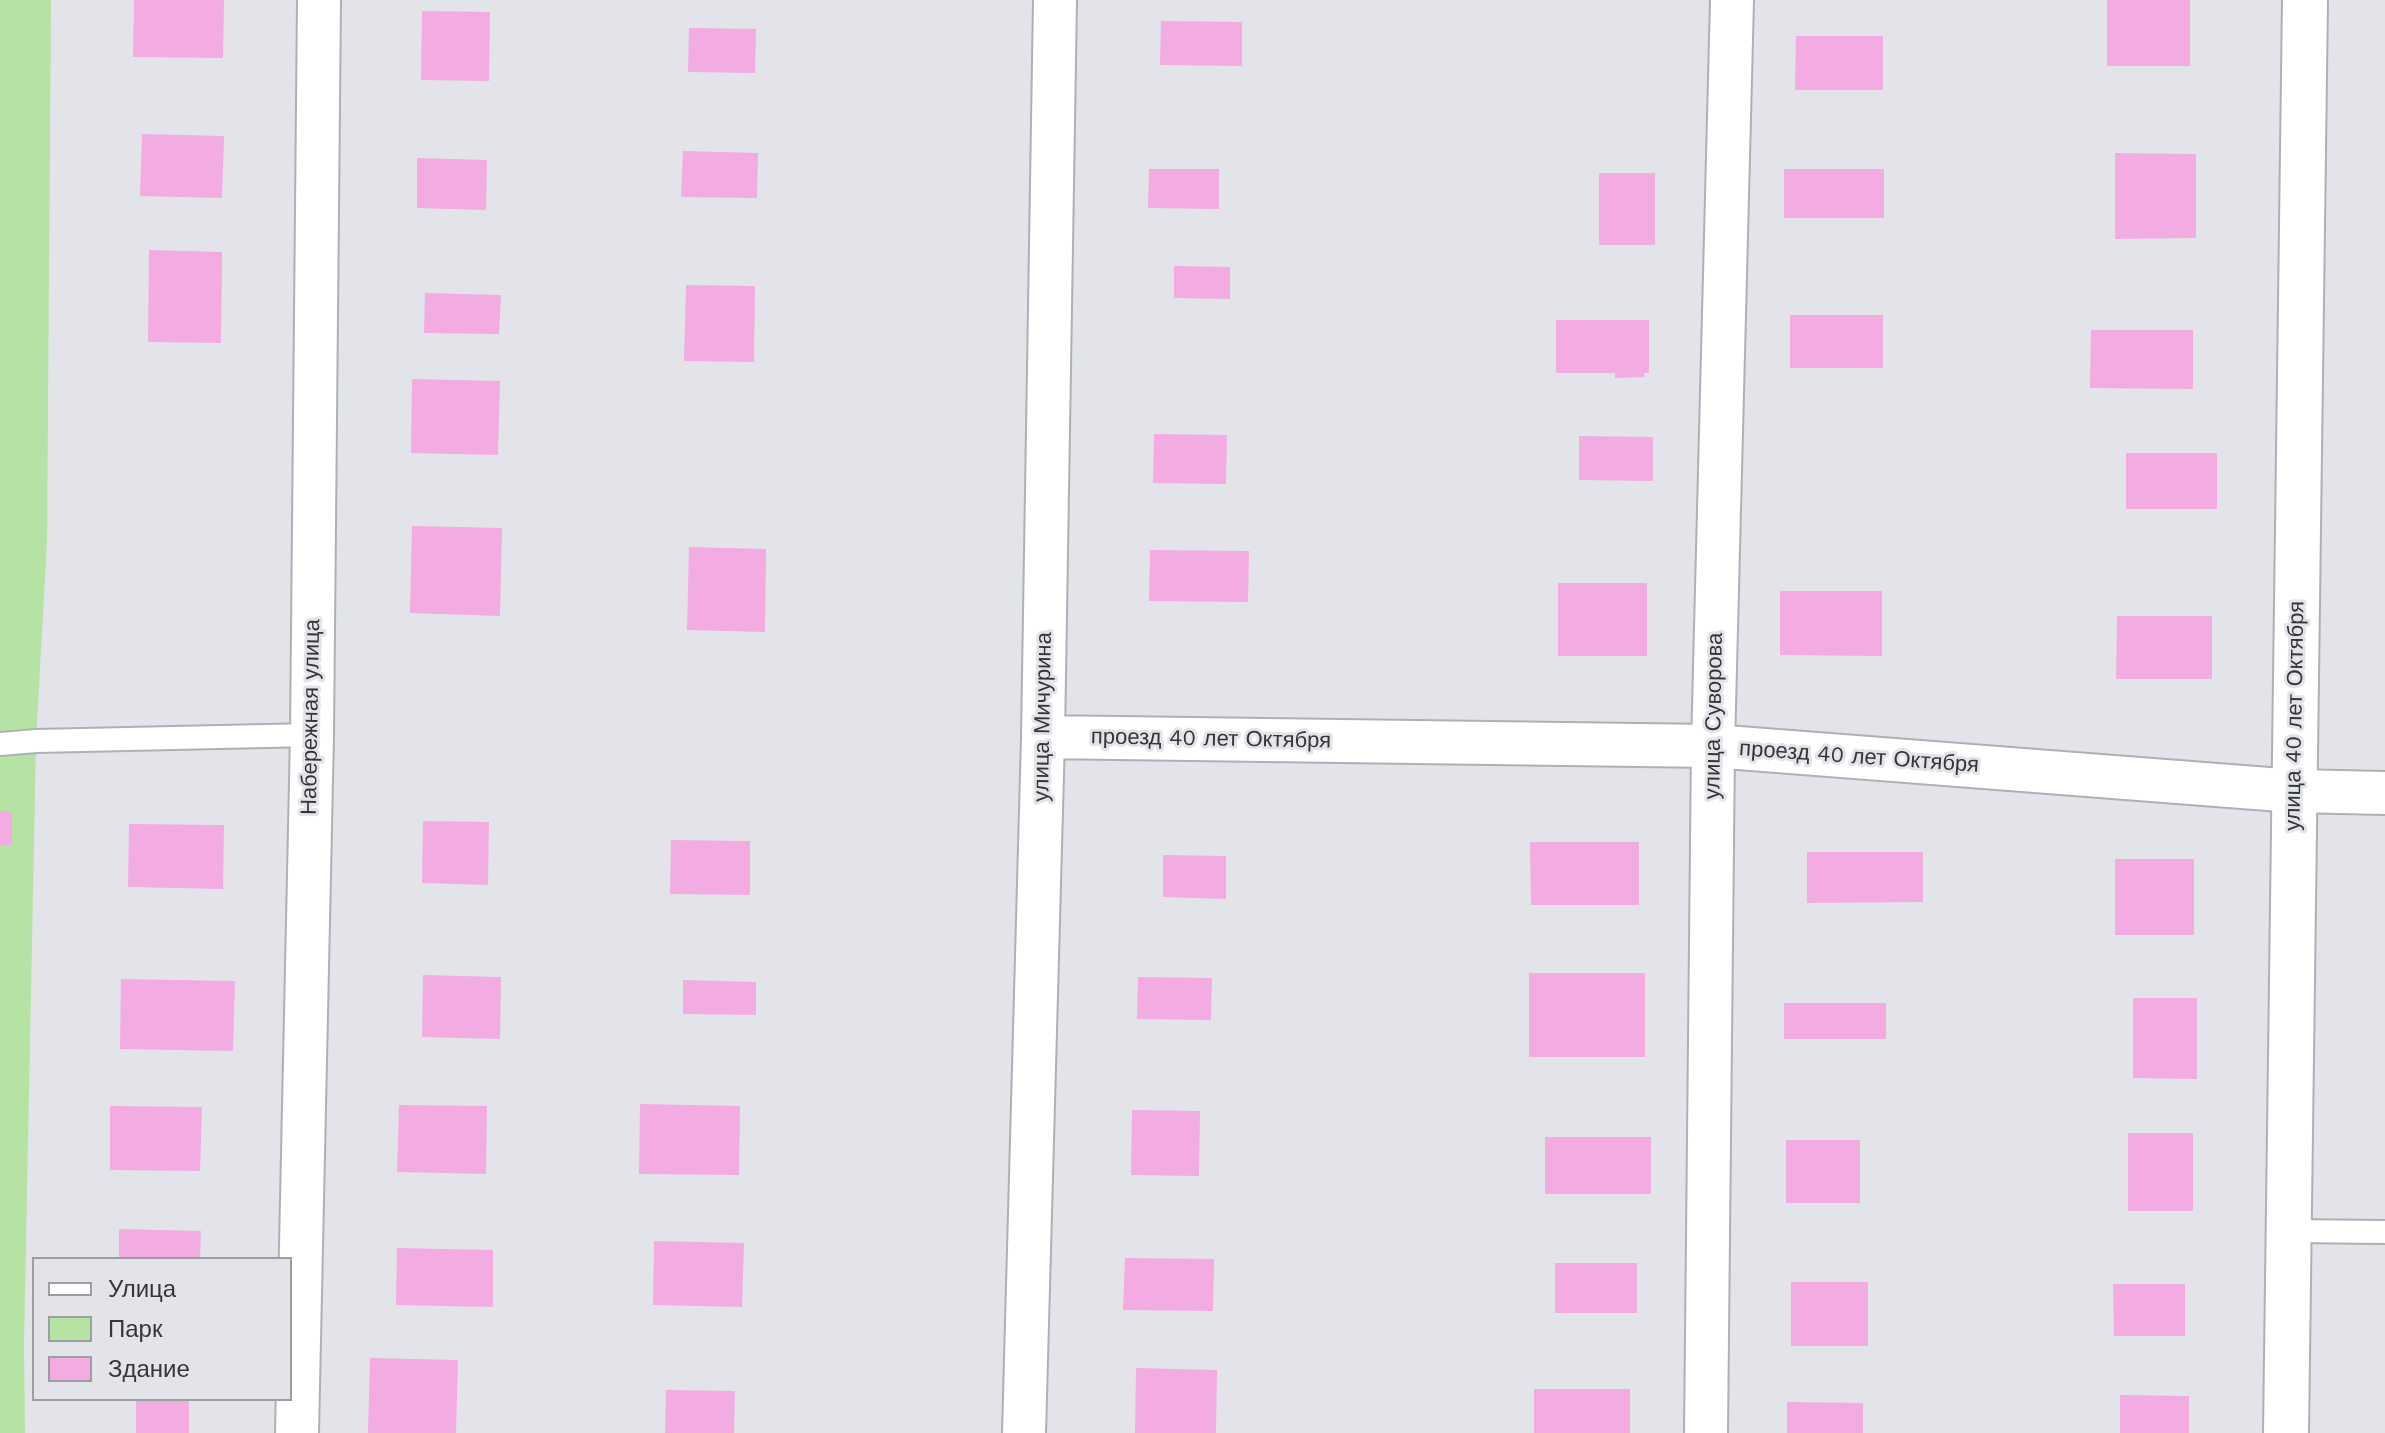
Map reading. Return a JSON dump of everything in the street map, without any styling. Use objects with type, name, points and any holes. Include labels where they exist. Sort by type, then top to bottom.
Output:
[{"type":"street","name":"Набережная улица","points":[[297,1433],[312,735],[319,0]]},
{"type":"street","name":"улица Мичурина","points":[[1024,1433],[1043,737],[1055,0]]},
{"type":"street","name":"улица Суворова","points":[[1706,1433],[1713,746],[1732,0]]},
{"type":"street","name":"улица 40 лет Октября","points":[[2286,1433],[2305,0]]},
{"type":"street","name":"проезд 40 лет Октября","points":[[1043,737],[1713,746],[2294,791],[2385,793]]},
{"type":"lane","points":[[0,744],[312,735]]},
{"type":"lane","points":[[2289,1231],[2385,1232]]},
{"type":"green space","points":[[0,0],[51,0],[47,542],[36,741],[24,1343],[25,1433],[0,1433]]},
{"type":"building","points":[[134,0],[224,0],[223,58],[133,57]]},
{"type":"building","points":[[2107,0],[2190,0],[2190,66],[2107,66]]},
{"type":"building","points":[[422,11],[490,12],[489,81],[421,80]]},
{"type":"building","points":[[1161,21],[1242,22],[1242,66],[1160,65]]},
{"type":"building","points":[[689,28],[756,29],[755,73],[688,72]]},
{"type":"building","points":[[1796,36],[1883,36],[1883,90],[1795,90]]},
{"type":"building","points":[[142,134],[224,136],[222,198],[140,196]]},
{"type":"building","points":[[683,151],[758,153],[757,198],[681,197]]},
{"type":"building","points":[[2115,153],[2196,154],[2196,238],[2115,239]]},
{"type":"building","points":[[417,158],[487,160],[486,210],[417,208]]},
{"type":"building","points":[[1149,169],[1219,169],[1219,209],[1148,208]]},
{"type":"building","points":[[1784,169],[1884,169],[1884,218],[1784,218]]},
{"type":"building","points":[[1599,173],[1655,173],[1655,245],[1599,245]]},
{"type":"building","points":[[149,250],[222,252],[221,343],[148,342]]},
{"type":"building","points":[[1174,266],[1230,267],[1230,299],[1174,298]]},
{"type":"building","points":[[686,285],[755,286],[754,362],[684,361]]},
{"type":"building","points":[[425,293],[501,295],[499,334],[424,333]]},
{"type":"building","points":[[1790,315],[1883,315],[1883,368],[1790,368]]},
{"type":"building","points":[[1556,320],[1649,320],[1649,373],[1644,373],[1645,377],[1615,378],[1615,373],[1556,373]]},
{"type":"building","points":[[2091,330],[2193,330],[2193,389],[2090,388]]},
{"type":"building","points":[[412,379],[500,381],[498,455],[411,453]]},
{"type":"building","points":[[1154,434],[1227,435],[1226,484],[1153,483]]},
{"type":"building","points":[[1579,436],[1653,437],[1653,481],[1579,480]]},
{"type":"building","points":[[2126,453],[2217,453],[2217,509],[2126,509]]},
{"type":"building","points":[[412,526],[502,528],[500,616],[410,613]]},
{"type":"building","points":[[689,547],[766,549],[765,632],[687,630]]},
{"type":"building","points":[[1150,550],[1249,551],[1248,602],[1149,601]]},
{"type":"building","points":[[1558,583],[1647,583],[1647,656],[1558,656]]},
{"type":"building","points":[[1780,591],[1882,591],[1882,656],[1780,655]]},
{"type":"building","points":[[2117,616],[2212,616],[2212,679],[2116,679]]},
{"type":"building","points":[[0,811],[12,811],[12,845],[0,845]]},
{"type":"building","points":[[423,821],[489,822],[488,885],[422,883]]},
{"type":"building","points":[[129,824],[224,825],[223,889],[128,887]]},
{"type":"building","points":[[671,840],[750,841],[750,895],[670,894]]},
{"type":"building","points":[[1530,842],[1639,842],[1639,905],[1531,905]]},
{"type":"building","points":[[1807,852],[1923,852],[1923,902],[1807,903]]},
{"type":"building","points":[[1163,855],[1226,856],[1226,899],[1163,897]]},
{"type":"building","points":[[2115,859],[2194,859],[2194,935],[2115,935]]},
{"type":"building","points":[[1529,973],[1645,973],[1645,1057],[1529,1057]]},
{"type":"building","points":[[423,975],[501,977],[500,1039],[422,1037]]},
{"type":"building","points":[[1138,977],[1212,978],[1211,1020],[1137,1019]]},
{"type":"building","points":[[121,979],[235,981],[233,1051],[120,1049]]},
{"type":"building","points":[[683,980],[756,982],[756,1015],[683,1014]]},
{"type":"building","points":[[2133,998],[2197,998],[2197,1079],[2133,1078]]},
{"type":"building","points":[[1784,1003],[1886,1003],[1886,1039],[1784,1039]]},
{"type":"building","points":[[640,1104],[740,1106],[739,1175],[639,1174]]},
{"type":"building","points":[[399,1105],[487,1106],[486,1174],[397,1172]]},
{"type":"building","points":[[110,1106],[202,1107],[200,1171],[110,1170]]},
{"type":"building","points":[[1132,1110],[1200,1111],[1199,1176],[1131,1175]]},
{"type":"building","points":[[2128,1133],[2193,1133],[2193,1211],[2128,1211]]},
{"type":"building","points":[[1545,1137],[1651,1137],[1651,1194],[1545,1194]]},
{"type":"building","points":[[1786,1140],[1860,1140],[1860,1203],[1786,1203]]},
{"type":"building","points":[[119,1229],[201,1231],[200,1257],[119,1257]]},
{"type":"building","points":[[654,1241],[744,1243],[742,1307],[653,1305]]},
{"type":"building","points":[[397,1248],[493,1250],[493,1307],[396,1305]]},
{"type":"building","points":[[1125,1258],[1214,1259],[1213,1311],[1123,1310]]},
{"type":"building","points":[[1555,1263],[1637,1263],[1637,1313],[1555,1313]]},
{"type":"building","points":[[1791,1282],[1868,1282],[1868,1346],[1791,1346]]},
{"type":"building","points":[[2113,1284],[2185,1284],[2185,1336],[2114,1336]]},
{"type":"building","points":[[370,1358],[458,1360],[456,1433],[368,1433]]},
{"type":"building","points":[[1136,1368],[1217,1370],[1216,1433],[1135,1433]]},
{"type":"building","points":[[1534,1389],[1630,1389],[1630,1433],[1534,1433]]},
{"type":"building","points":[[666,1390],[735,1391],[734,1433],[665,1433]]},
{"type":"building","points":[[2120,1395],[2189,1396],[2189,1433],[2120,1433]]},
{"type":"building","points":[[136,1401],[189,1401],[189,1433],[136,1433]]},
{"type":"building","points":[[1787,1402],[1863,1403],[1863,1433],[1787,1433]]}]
